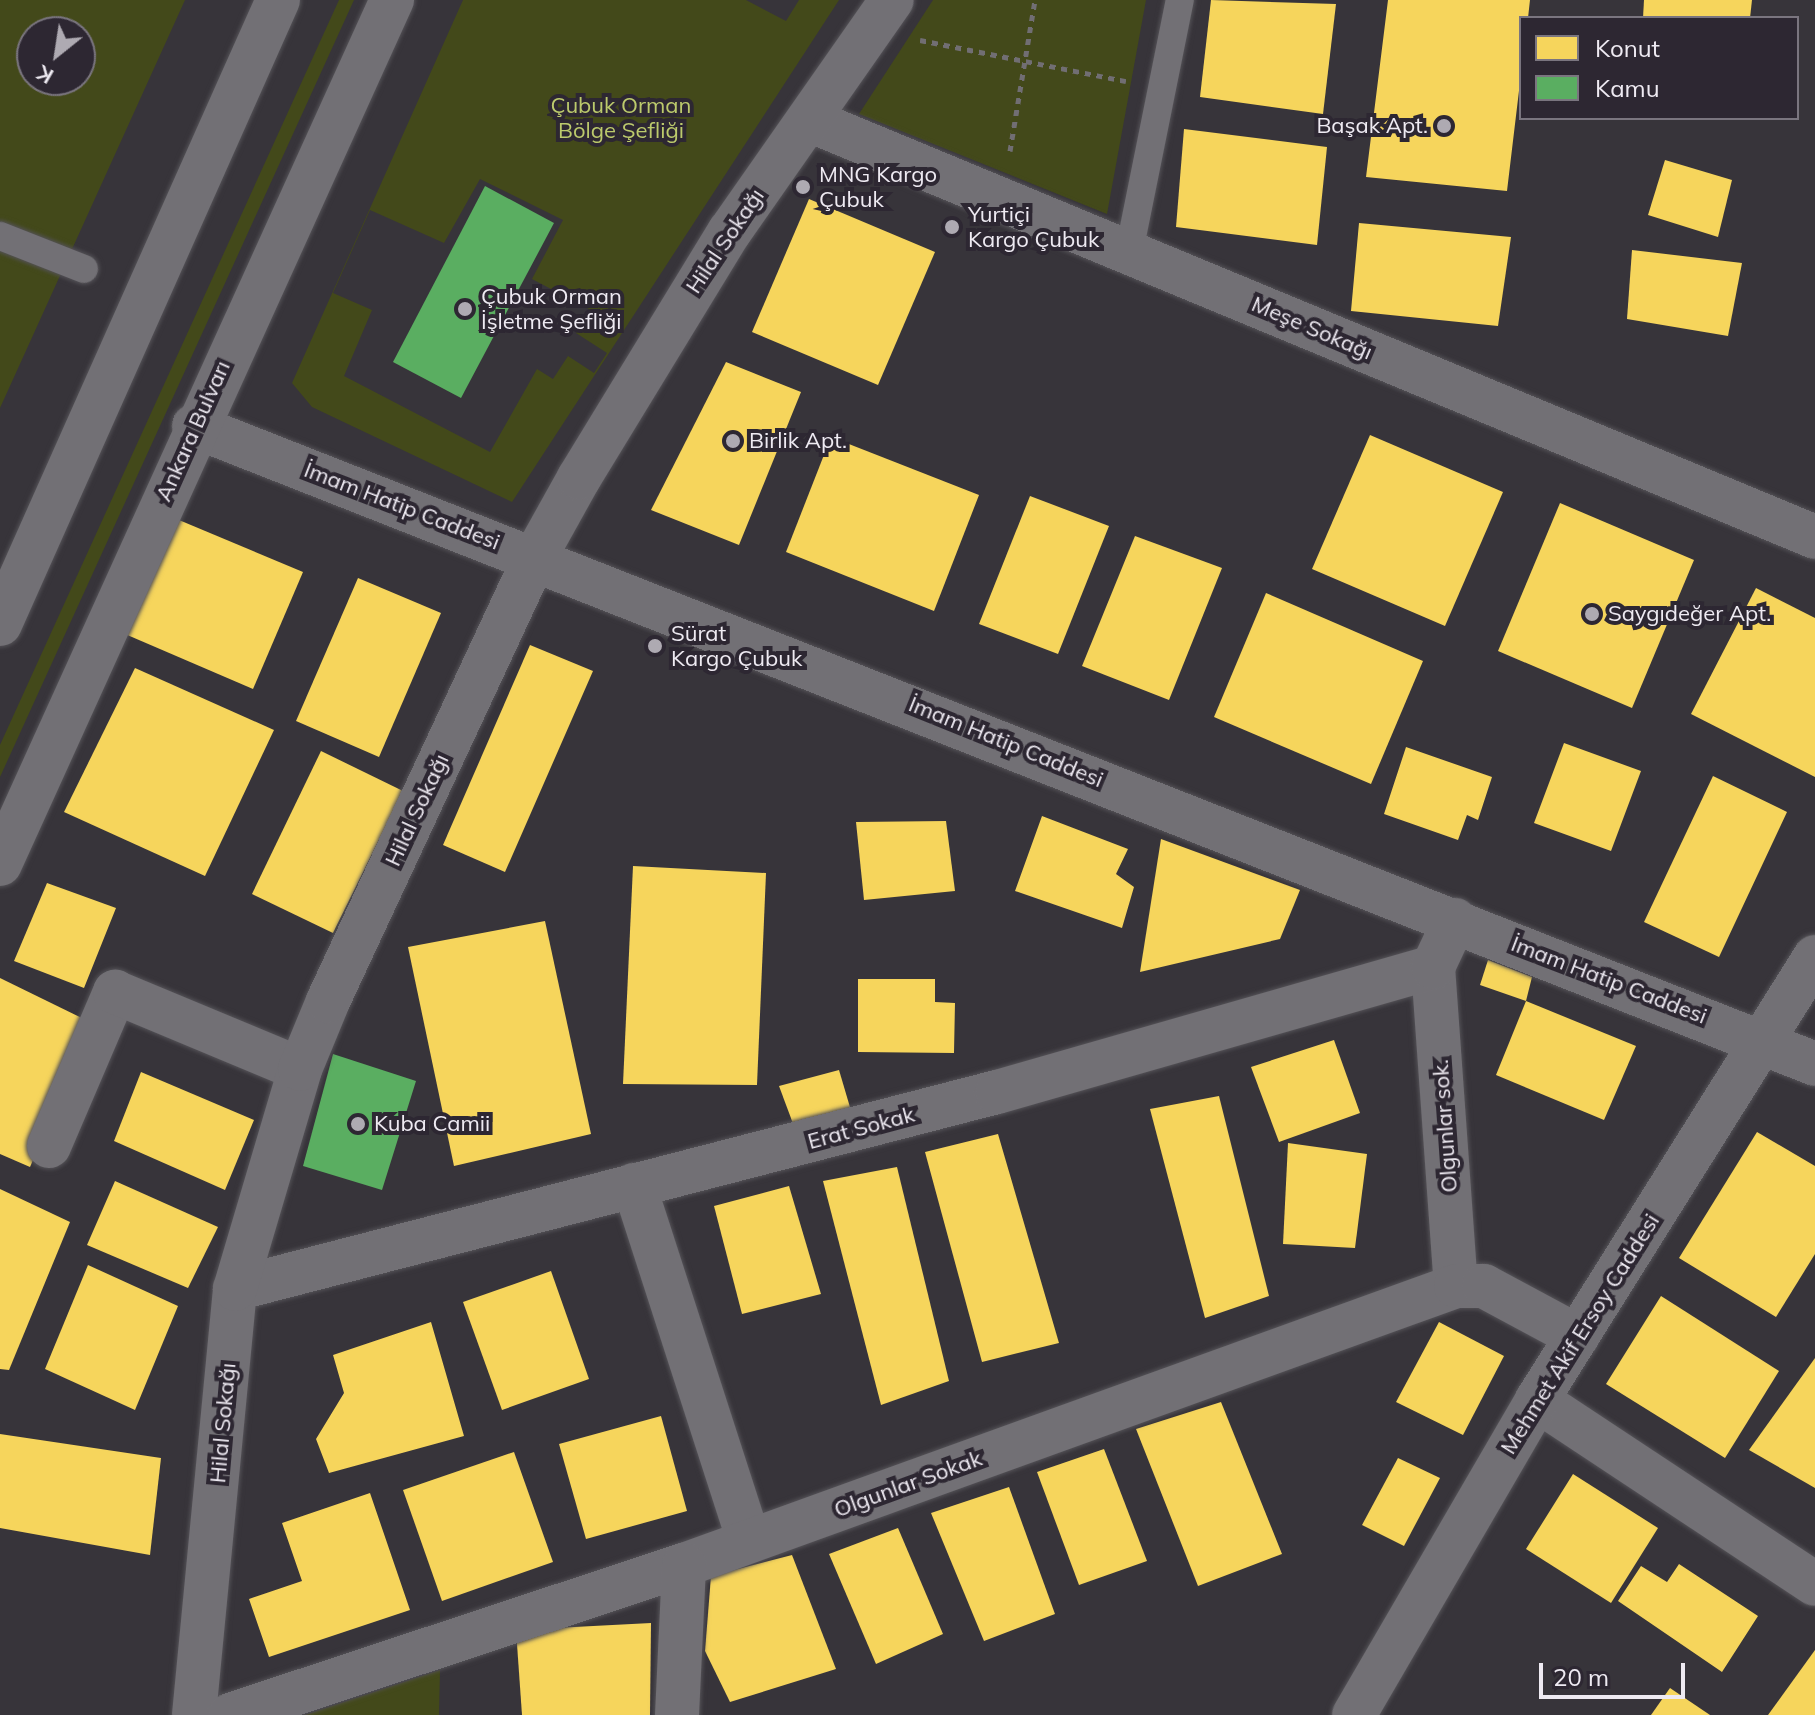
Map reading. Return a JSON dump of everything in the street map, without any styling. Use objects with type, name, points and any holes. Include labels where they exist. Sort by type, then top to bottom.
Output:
[{"type":"street","points":[[0,624],[278,0]]},
{"type":"street","name":"Ankara Bulvarı","points":[[0,864],[194,426],[392,0]]},
{"type":"street","name":"Hilal Sokağı","points":[[194,1715],[235,1289],[300,1069],[535,557],[655,347],[882,15]]},
{"type":"street","name":"Meşe Sokağı","points":[[809,120],[1815,537]]},
{"type":"street","name":"İmam Hatip Caddesi","points":[[194,426],[535,557],[1762,1040],[1815,1064]]},
{"type":"street","points":[[1433,967],[1455,920]]},
{"type":"street","name":"Mehmet Akif Ersoy Caddesi","points":[[1354,1715],[1537,1400],[1815,957]]},
{"type":"street","name":"Erat Sokak","points":[[235,1289],[997,1092],[1433,967]]},
{"type":"street","name":"Olgunlar sok.","points":[[1433,967],[1456,1286]]},
{"type":"street","points":[[49,1146],[115,992],[300,1069]]},
{"type":"street","points":[[634,1185],[749,1541]]},
{"type":"street","name":"Olgunlar Sokak","points":[[230,1715],[684,1565],[1456,1286],[1484,1286],[1577,1336]]},
{"type":"street","points":[[1537,1400],[1815,1584]]},
{"type":"street","points":[[677,1715],[684,1565]]},
{"type":"lane","points":[[1129,252],[1165,88],[1180,0]]},
{"type":"lane","points":[[0,236],[84,269]]},
{"type":"path","points":[[1002,199],[1035,0]]},
{"type":"path","points":[[882,15],[1024,63],[1165,88]]},
{"type":"green space","points":[[0,0],[185,0],[0,408]]},
{"type":"green space","points":[[339,0],[354,0],[0,777],[0,745]]},
{"type":"green space","name":"Çubuk Orman Bölge Şefliği","points":[[463,0],[746,0],[786,21],[799,0],[839,0],[512,502],[312,407],[292,383]],"holes":[[[480,179],[563,220],[532,279],[589,309],[576,333],[607,353],[594,373],[568,356],[553,379],[537,369],[490,452],[344,376],[372,310],[333,293],[370,210],[444,243]]]},
{"type":"green space","points":[[933,0],[1146,0],[1107,214],[859,114]]},
{"type":"green space","points":[[440,1670],[439,1715],[305,1715]]},
{"type":"building: Konut","points":[[1211,0],[1336,4],[1323,114],[1200,97]]},
{"type":"building: Konut","name":"Başak Apt.","points":[[1388,0],[1530,0],[1528,16],[1519,16],[1519,91],[1507,191],[1366,177]]},
{"type":"building: Konut","points":[[1644,0],[1752,0],[1750,16],[1643,16]]},
{"type":"building: Konut","points":[[1184,129],[1327,147],[1317,245],[1176,227]]},
{"type":"building: Konut","points":[[1665,160],[1732,180],[1718,237],[1648,215]]},
{"type":"building: Konut","points":[[809,199],[935,252],[878,385],[752,332]]},
{"type":"building: Konut","points":[[1359,223],[1511,237],[1498,326],[1351,311]]},
{"type":"building: Konut","points":[[1632,250],[1742,263],[1728,336],[1627,319]]},
{"type":"building: Konut","name":"Birlik Apt.","points":[[726,362],[801,392],[739,545],[651,510]]},
{"type":"building: Konut","points":[[1370,435],[1503,492],[1445,626],[1312,569]]},
{"type":"building: Konut","points":[[831,437],[979,495],[934,611],[786,552]]},
{"type":"building: Konut","points":[[1030,496],[1109,526],[1058,654],[979,624]]},
{"type":"building: Konut","name":"Saygıdeğer Apt.","points":[[1560,503],[1694,560],[1632,708],[1498,651]]},
{"type":"building: Konut","points":[[167,515],[303,572],[253,689],[118,631]]},
{"type":"building: Konut","points":[[1135,536],[1222,568],[1169,700],[1082,666]]},
{"type":"building: Konut","points":[[358,578],[441,613],[379,757],[296,721]]},
{"type":"building: Konut","points":[[1756,588],[1815,618],[1815,777],[1691,714]]},
{"type":"building: Konut","points":[[1266,593],[1423,661],[1371,784],[1214,717]]},
{"type":"building: Konut","points":[[530,645],[593,671],[505,872],[443,845]]},
{"type":"building: Konut","points":[[135,668],[274,730],[205,876],[64,812]]},
{"type":"building: Konut","points":[[1564,743],[1641,771],[1611,851],[1534,823]]},
{"type":"building: Konut","points":[[1406,747],[1492,777],[1478,820],[1467,815],[1458,840],[1384,814]]},
{"type":"building: Konut","points":[[321,751],[403,791],[333,933],[252,894]]},
{"type":"building: Konut","points":[[1713,776],[1787,812],[1719,957],[1644,922]]},
{"type":"building: Konut","points":[[1042,816],[1128,849],[1116,874],[1134,887],[1122,928],[1015,891]]},
{"type":"building: Konut","points":[[946,821],[955,891],[864,900],[856,822]]},
{"type":"building: Konut","points":[[1161,839],[1300,890],[1280,939],[1140,972]]},
{"type":"building: Konut","points":[[633,866],[766,873],[757,1085],[623,1084]]},
{"type":"building: Konut","points":[[47,883],[116,908],[84,988],[14,961]]},
{"type":"building: Konut","points":[[545,921],[591,1134],[454,1166],[408,947]]},
{"type":"building: Konut","points":[[1488,960],[1532,977],[1526,1001],[1480,985]]},
{"type":"building: Konut","points":[[0,978],[92,1023],[30,1167],[0,1154]]},
{"type":"building: Konut","points":[[858,979],[935,979],[935,1002],[955,1003],[954,1053],[858,1052]]},
{"type":"building: Konut","points":[[1526,1001],[1636,1046],[1604,1120],[1496,1075]]},
{"type":"building: Konut","points":[[1334,1040],[1360,1113],[1279,1142],[1251,1067]]},
{"type":"building: Konut","points":[[839,1070],[852,1114],[795,1129],[779,1086]]},
{"type":"building: Konut","points":[[141,1072],[254,1120],[225,1190],[114,1141]]},
{"type":"building: Konut","points":[[1219,1096],[1269,1296],[1205,1318],[1150,1109]]},
{"type":"building: Konut","points":[[1757,1132],[1815,1166],[1815,1254],[1776,1317],[1679,1258]]},
{"type":"building: Konut","points":[[998,1134],[1059,1343],[982,1362],[925,1152]]},
{"type":"building: Konut","points":[[1288,1143],[1367,1154],[1355,1248],[1283,1244]]},
{"type":"building: Konut","points":[[897,1167],[949,1381],[881,1405],[823,1181]]},
{"type":"building: Konut","points":[[115,1181],[218,1227],[188,1288],[87,1245]]},
{"type":"building: Konut","points":[[789,1186],[821,1294],[742,1314],[714,1206]]},
{"type":"building: Konut","points":[[0,1189],[70,1222],[9,1370],[0,1369]]},
{"type":"building: Konut","points":[[88,1265],[178,1306],[135,1410],[45,1369]]},
{"type":"building: Konut","points":[[551,1271],[589,1379],[502,1410],[463,1302]]},
{"type":"building: Konut","points":[[1661,1296],[1779,1371],[1725,1458],[1606,1384]]},
{"type":"building: Konut","points":[[431,1322],[464,1436],[329,1473],[316,1439],[344,1393],[333,1355]]},
{"type":"building: Konut","points":[[1439,1322],[1504,1356],[1463,1435],[1396,1402]]},
{"type":"building: Konut","points":[[1815,1358],[1815,1488],[1749,1450]]},
{"type":"building: Konut","points":[[1221,1402],[1282,1554],[1198,1586],[1136,1429]]},
{"type":"building: Konut","points":[[661,1416],[687,1511],[586,1539],[559,1444]]},
{"type":"building: Konut","points":[[0,1434],[161,1458],[150,1555],[0,1528]]},
{"type":"building: Konut","points":[[1104,1449],[1147,1561],[1079,1585],[1037,1472]]},
{"type":"building: Konut","points":[[514,1452],[553,1562],[442,1601],[403,1490]]},
{"type":"building: Konut","points":[[1398,1458],[1440,1478],[1404,1546],[1362,1525]]},
{"type":"building: Konut","points":[[1573,1474],[1658,1528],[1611,1603],[1526,1549]]},
{"type":"building: Konut","points":[[1009,1487],[1055,1614],[984,1641],[931,1513]]},
{"type":"building: Konut","points":[[370,1493],[410,1610],[269,1657],[249,1599],[302,1581],[282,1523]]},
{"type":"building: Konut","points":[[898,1528],[943,1634],[876,1664],[829,1554]]},
{"type":"building: Konut","points":[[792,1555],[836,1669],[730,1702],[705,1651],[711,1576]]},
{"type":"building: Konut","points":[[1679,1564],[1758,1616],[1722,1672],[1618,1601],[1641,1566],[1667,1582]]},
{"type":"building: Konut","points":[[651,1623],[650,1715],[522,1715],[516,1630]]},
{"type":"building: Konut","points":[[1815,1650],[1815,1715],[1768,1715]]},
{"type":"building: Konut","points":[[1670,1688],[1710,1715],[1651,1715]]},
{"type":"building: Kamu","name":"Çubuk Orman İşletme Şefliği","points":[[485,186],[554,223],[461,398],[393,362]]},
{"type":"building: Kamu","name":"Kuba Camii","points":[[333,1054],[416,1081],[382,1190],[303,1166]]},
{"type":"place","name":"Başak Apt.","points":[[1444,126]]},
{"type":"place","name":"MNG Kargo Çubuk","points":[[803,187]]},
{"type":"place","name":"Yurtiçi Kargo Çubuk","points":[[952,227]]},
{"type":"place","name":"Çubuk Orman İşletme Şefliği","points":[[465,309]]},
{"type":"place","name":"Birlik Apt.","points":[[733,441]]},
{"type":"place","name":"Saygıdeğer Apt.","points":[[1592,614]]},
{"type":"place","name":"Sürat Kargo Çubuk","points":[[655,646]]},
{"type":"place","name":"Kuba Camii","points":[[358,1124]]}]
